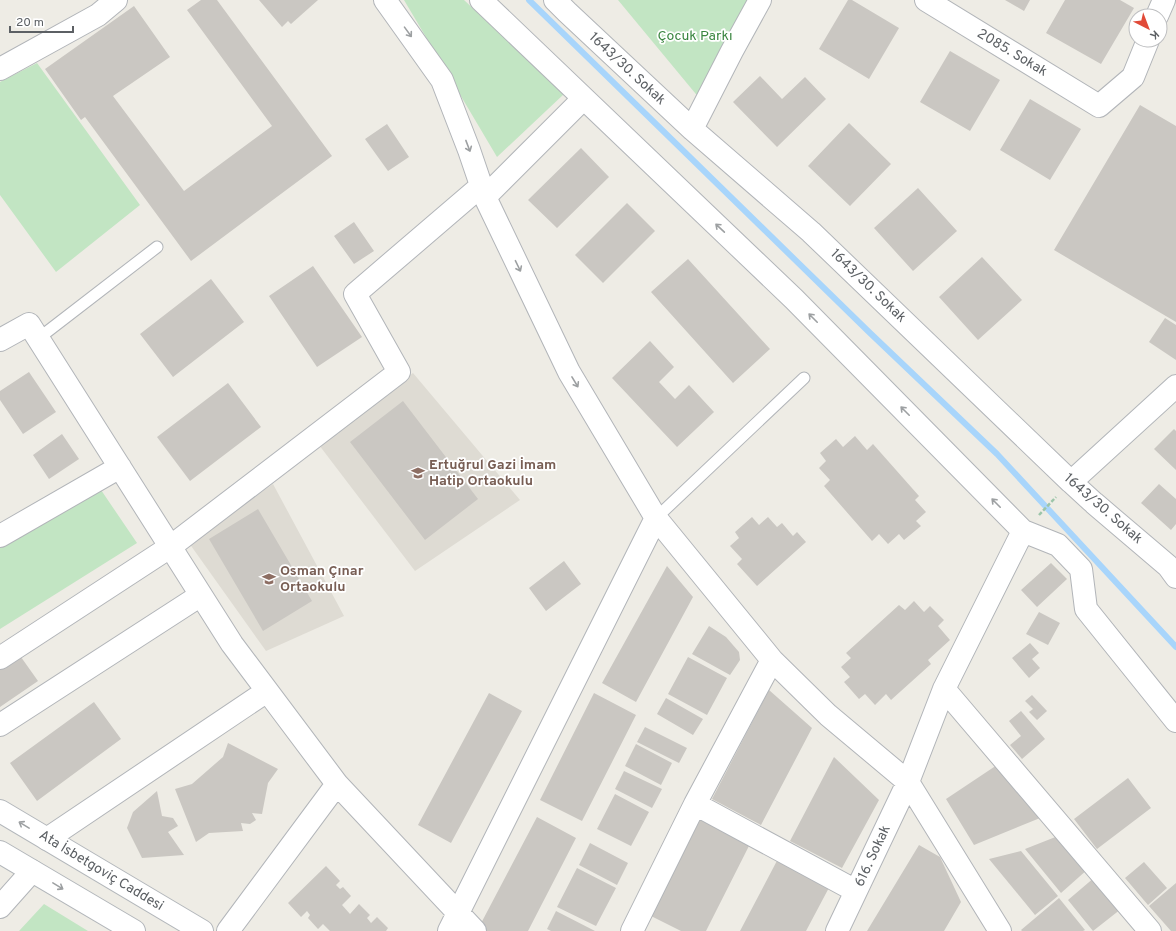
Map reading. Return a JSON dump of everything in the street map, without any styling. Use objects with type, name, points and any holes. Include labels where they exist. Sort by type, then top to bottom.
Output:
[{"type":"street","points":[[0,69],[98,15],[116,0]]},
{"type":"street","points":[[385,0],[442,80],[470,150],[483,192],[569,372],[656,518],[772,660],[828,715],[908,782],[1000,931]]},
{"type":"street","points":[[480,0],[1029,525],[1058,545],[1081,569],[1086,609],[1176,721]]},
{"type":"street","name":"1643/30. Sokak","points":[[555,0],[692,130],[811,232],[1064,489],[1094,504],[1173,567]]},
{"type":"street","points":[[692,130],[760,0]]},
{"type":"street","name":"2085. Sokak","points":[[926,0],[1099,106],[1133,77],[1145,48]]},
{"type":"street","points":[[0,658],[170,547],[399,372],[355,294],[483,192],[583,99]]},
{"type":"street","points":[[0,340],[30,324],[232,644],[337,784],[454,922],[475,931]]},
{"type":"street","points":[[1064,489],[1176,386]]},
{"type":"street","points":[[0,536],[120,468]]},
{"type":"street","points":[[454,922],[656,518]]},
{"type":"street","name":"616. Sokak","points":[[837,931],[908,782],[944,689],[1029,525]]},
{"type":"street","points":[[0,725],[201,595]]},
{"type":"street","points":[[636,930],[695,804],[772,660]]},
{"type":"street","points":[[944,689],[1150,931]]},
{"type":"street","points":[[47,839],[267,691]]},
{"type":"street","points":[[228,931],[337,784]]},
{"type":"street","points":[[695,804],[856,891]]},
{"type":"street","name":"Ata İsbetgoviç Caddesi","points":[[0,811],[202,931]]},
{"type":"street","points":[[0,852],[134,931]]},
{"type":"street","points":[[0,907],[32,871]]},
{"type":"lane","points":[[39,338],[157,247]]},
{"type":"lane","points":[[656,518],[804,378]]},
{"type":"path","points":[[1029,525],[1064,489]]},
{"type":"shaded area","name":"Ertuğrul Gazi İmam Hatip Ortaokulu","points":[[413,373],[520,500],[415,571],[319,445]]},
{"type":"shaded area","name":"Osman Çınar Ortaokulu","points":[[273,484],[344,616],[266,651],[189,543]]},
{"type":"green space","points":[[404,0],[464,0],[564,94],[497,157]]},
{"type":"green space","name":"Çocuk Parkı","points":[[618,0],[758,0],[700,99]]},
{"type":"green space","points":[[37,63],[140,205],[56,272],[0,195],[0,82]]},
{"type":"green space","points":[[99,487],[137,543],[0,629],[0,544]]},
{"type":"green space","points":[[44,904],[88,931],[19,931]]},
{"type":"building","points":[[201,0],[217,0],[332,156],[191,261],[85,117],[81,120],[45,69],[134,6],[170,57],[113,96],[184,191],[272,126],[187,10]]},
{"type":"building","points":[[259,0],[318,0],[291,24],[288,21],[282,27]]},
{"type":"building","points":[[848,0],[852,0],[899,28],[869,79],[819,49]]},
{"type":"building","points":[[1005,0],[1030,0],[1024,11]]},
{"type":"building","points":[[1065,0],[1120,0],[1134,8],[1128,8],[1128,18],[1101,64],[1046,33]]},
{"type":"building","points":[[950,51],[1000,80],[970,131],[920,102]]},
{"type":"building","points":[[760,76],[782,99],[805,77],[826,99],[777,147],[733,102]]},
{"type":"building","points":[[1030,99],[1081,129],[1050,180],[1000,150]]},
{"type":"building","points":[[1140,105],[1176,126],[1176,322],[1054,250]]},
{"type":"building","points":[[849,123],[891,164],[850,206],[808,166]]},
{"type":"building","points":[[387,124],[409,157],[388,171],[365,139]]},
{"type":"building","points":[[581,148],[609,177],[557,228],[528,200]]},
{"type":"building","points":[[918,188],[957,231],[913,271],[874,228]]},
{"type":"building","points":[[627,203],[655,231],[603,283],[575,255]]},
{"type":"building","points":[[354,222],[374,251],[354,264],[334,236]]},
{"type":"building","points":[[982,257],[1022,300],[978,340],[939,297]]},
{"type":"building","points":[[688,259],[770,349],[733,383],[651,292]]},
{"type":"building","points":[[313,266],[362,337],[317,367],[269,296]]},
{"type":"building","points":[[211,279],[244,322],[173,377],[140,334]]},
{"type":"building","points":[[1165,318],[1176,325],[1176,360],[1149,342]]},
{"type":"building","points":[[650,341],[674,367],[659,382],[675,399],[689,385],[714,412],[677,447],[612,378]]},
{"type":"building","points":[[29,372],[56,412],[23,434],[0,400],[0,391]]},
{"type":"building","points":[[228,383],[261,427],[190,481],[157,437]]},
{"type":"building","name":"Ertuğrul Gazi İmam Hatip Ortaokulu","points":[[403,401],[478,499],[425,540],[350,442]]},
{"type":"building","points":[[1174,429],[1176,431],[1176,470],[1154,449]]},
{"type":"building","points":[[62,434],[79,459],[49,479],[33,455]]},
{"type":"building","points":[[855,436],[867,450],[873,444],[919,496],[915,500],[926,512],[916,521],[921,526],[904,540],[899,534],[888,544],[879,534],[872,541],[824,486],[830,480],[819,468],[826,461],[820,453],[836,439],[843,447]]},
{"type":"building","points":[[1159,484],[1176,499],[1176,524],[1171,530],[1141,503]]},
{"type":"building","name":"Osman Çınar Ortaokulu","points":[[258,509],[312,601],[263,631],[209,539]]},
{"type":"building","points":[[752,517],[759,525],[768,517],[777,527],[782,523],[793,536],[797,532],[806,542],[757,586],[737,564],[742,559],[730,546],[739,538],[735,532]]},
{"type":"building","points":[[564,561],[581,584],[546,611],[529,588]]},
{"type":"building","points":[[1051,563],[1067,579],[1037,607],[1021,590]]},
{"type":"building","points":[[667,566],[693,597],[636,702],[602,683]]},
{"type":"building","points":[[914,601],[924,612],[930,606],[944,620],[938,626],[950,640],[928,660],[931,664],[891,700],[886,694],[875,705],[865,694],[859,699],[844,682],[850,677],[841,667],[851,658],[846,653],[899,605],[905,610]]},
{"type":"building","points":[[1039,612],[1060,623],[1048,645],[1026,634]]},
{"type":"building","points":[[709,626],[726,637],[739,652],[740,660],[730,675],[692,654]]},
{"type":"building","points":[[1030,643],[1039,653],[1032,659],[1040,668],[1029,678],[1012,658]]},
{"type":"building","points":[[16,650],[38,681],[0,707],[0,661]]},
{"type":"building","points":[[688,657],[727,678],[707,715],[668,694]]},
{"type":"building","points":[[769,690],[812,728],[761,825],[712,799]]},
{"type":"building","points":[[489,693],[522,711],[451,843],[418,825]]},
{"type":"building","points":[[594,693],[636,715],[582,821],[540,800]]},
{"type":"building","points":[[1032,695],[1047,711],[1037,720],[1029,712],[1033,709],[1025,701]]},
{"type":"building","points":[[666,698],[703,719],[693,735],[657,714]]},
{"type":"building","points":[[94,702],[121,739],[37,801],[10,763]]},
{"type":"building","points":[[1021,711],[1045,739],[1022,759],[1010,745],[1021,736],[1009,721]]},
{"type":"building","points":[[645,727],[687,748],[679,763],[637,742]]},
{"type":"building","points":[[228,743],[278,769],[268,783],[262,814],[252,813],[256,820],[250,824],[241,823],[243,831],[209,833],[196,842],[175,789],[192,784],[223,757]]},
{"type":"building","points":[[636,744],[672,763],[661,785],[625,766]]},
{"type":"building","points":[[834,757],[879,800],[842,868],[790,841]]},
{"type":"building","points":[[997,765],[1045,816],[974,845],[946,799]]},
{"type":"building","points":[[624,771],[662,789],[652,808],[615,789]]},
{"type":"building","points":[[1128,778],[1151,808],[1097,849],[1074,819]]},
{"type":"building","points":[[157,791],[162,816],[173,818],[178,826],[168,832],[184,855],[142,858],[127,828],[133,812]]},
{"type":"building","points":[[615,794],[649,812],[631,846],[597,829]]},
{"type":"building","points":[[700,812],[753,838],[706,931],[681,931],[649,915]]},
{"type":"building","points":[[537,817],[576,838],[528,931],[482,931],[478,929]]},
{"type":"building","points":[[1058,836],[1088,869],[1061,893],[1025,849]]},
{"type":"building","points":[[590,843],[628,863],[617,885],[579,865]]},
{"type":"building","points":[[919,845],[940,857],[961,902],[944,931],[867,931]]},
{"type":"building","points":[[1021,851],[1058,896],[1035,915],[989,859]]},
{"type":"building","points":[[780,855],[832,882],[806,931],[740,931]]},
{"type":"building","points":[[1144,862],[1167,888],[1148,905],[1125,878]]},
{"type":"building","points":[[326,866],[340,881],[336,885],[340,889],[343,887],[351,896],[342,905],[350,914],[359,904],[370,915],[367,918],[371,923],[377,917],[388,928],[386,931],[330,931],[323,924],[318,929],[308,918],[310,915],[307,911],[301,917],[288,903]]},
{"type":"building","points":[[577,868],[616,888],[596,926],[557,907]]},
{"type":"building","points":[[1095,877],[1121,909],[1093,931],[1068,900]]},
{"type":"building","points":[[1176,883],[1176,931],[1171,931],[1149,906]]},
{"type":"building","points":[[1059,898],[1085,930],[1021,930]]},
{"type":"building","points":[[556,911],[595,931],[551,931],[547,929]]},
{"type":"waterway","points":[[529,0],[869,332],[997,454],[1176,647]]},
{"type":"place","name":"Ertuğrul Gazi İmam Hatip Ortaokulu","points":[[418,473]]},
{"type":"place","name":"Osman Çınar Ortaokulu","points":[[269,579]]}]
